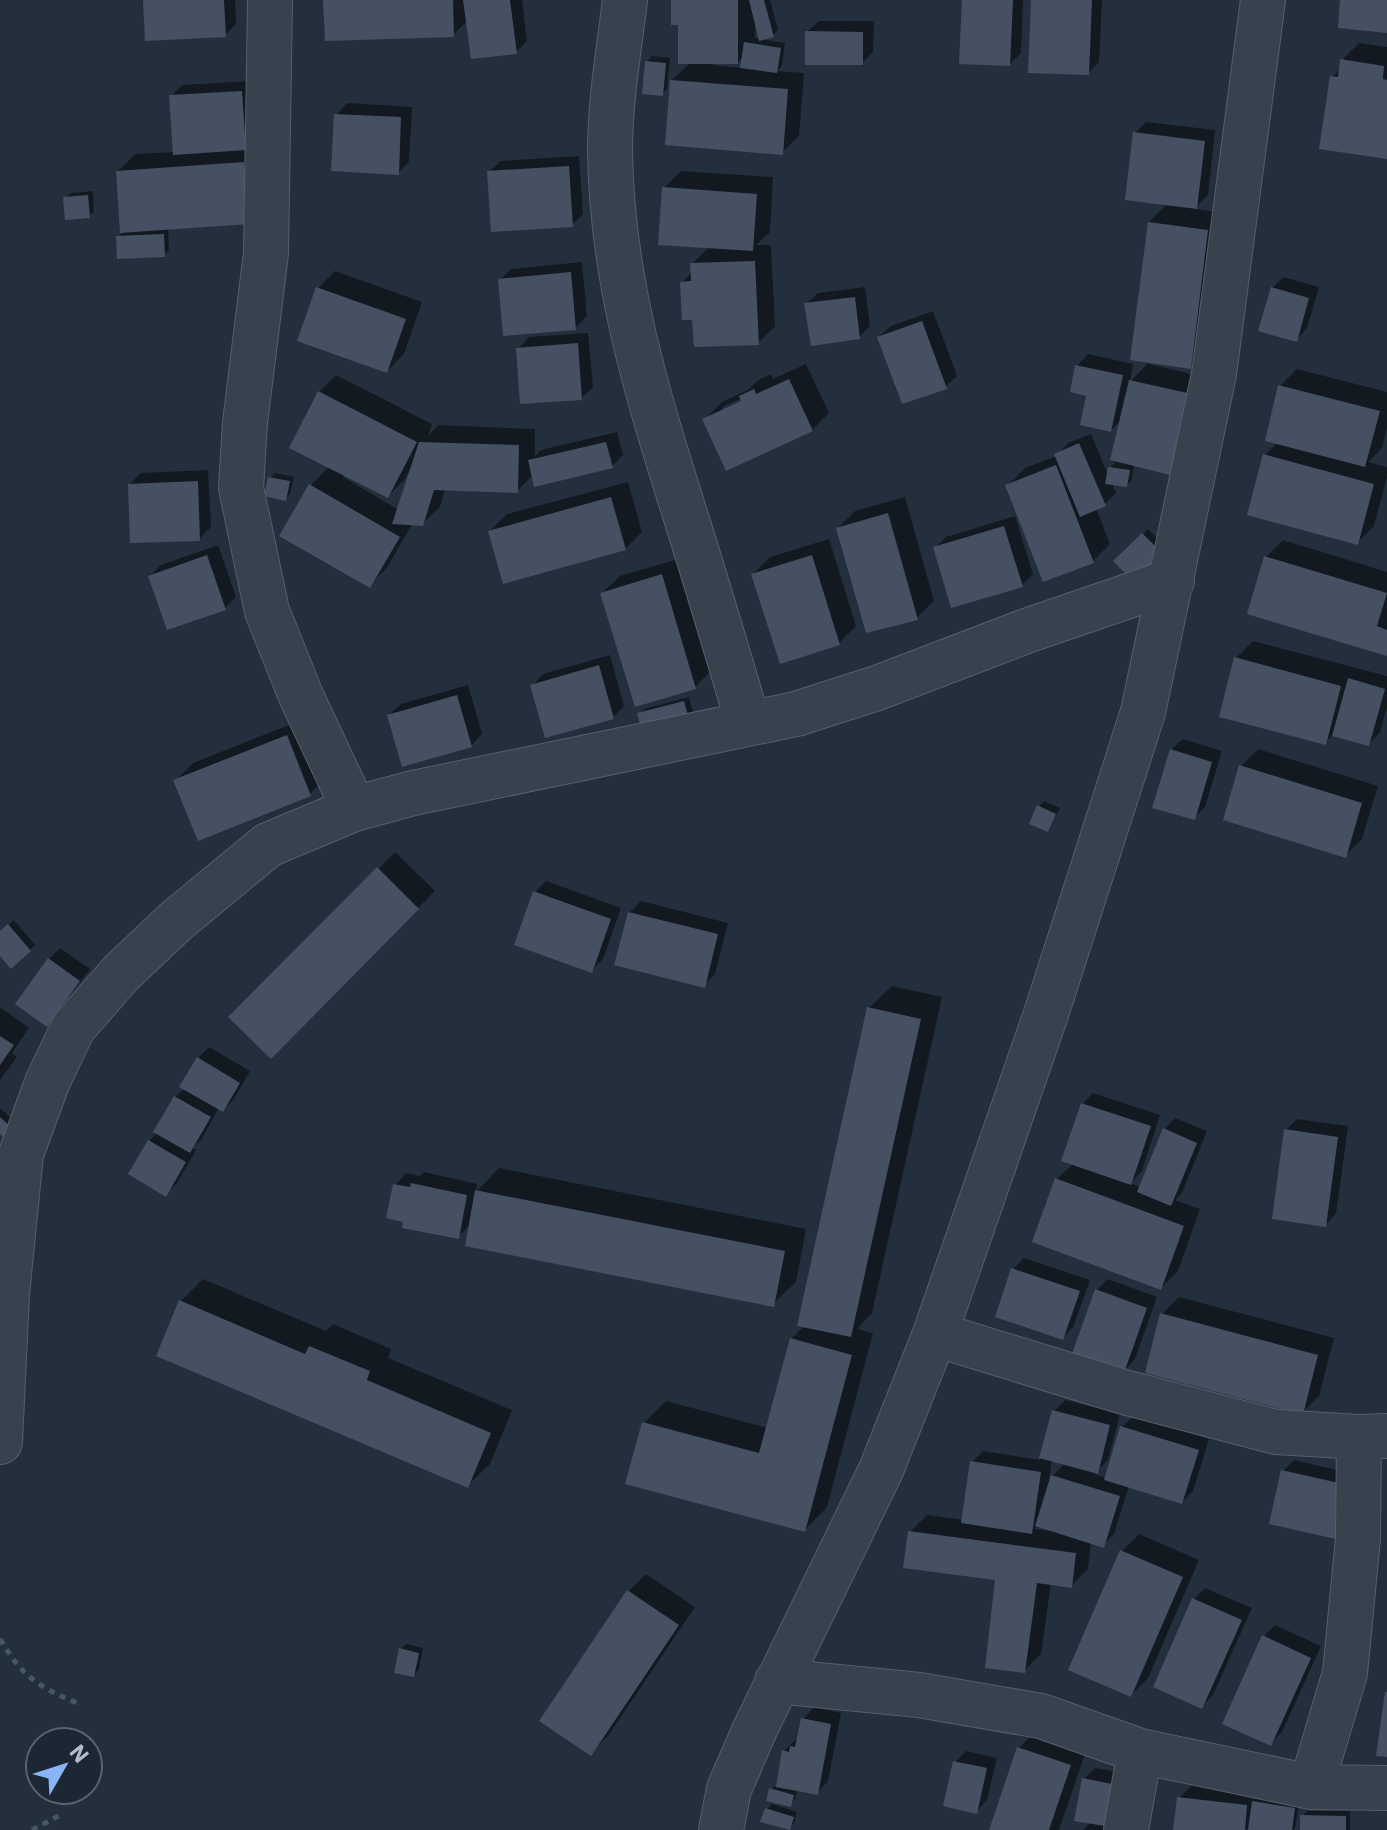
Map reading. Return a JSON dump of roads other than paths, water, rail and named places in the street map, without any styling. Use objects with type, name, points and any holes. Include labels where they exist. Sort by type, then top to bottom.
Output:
[{"type":"street","points":[[270,0],[266,253],[245,423],[241,488],[267,611],[301,696],[354,809]]},
{"type":"street","points":[[625,0],[610,149],[615,232],[632,333],[656,424],[748,722]]},
{"type":"street","points":[[721,1830],[729,1789],[777,1681],[881,1470],[935,1334],[1046,1014],[1143,712],[1214,374],[1263,0]]},
{"type":"street","points":[[0,1442],[7,1294],[7,1216],[21,1154],[47,1083],[73,1028],[121,973],[176,921],[268,845],[354,809],[413,793],[796,714],[877,688],[1029,630],[1172,581]]},
{"type":"street","points":[[935,1334],[1124,1392],[1276,1432],[1373,1436],[1358,1538],[1345,1673],[1311,1787]]},
{"type":"street","points":[[777,1681],[919,1695],[1041,1716],[1140,1751],[1311,1787],[1387,1788]]},
{"type":"street","points":[[1126,1830],[1140,1751]]}]
